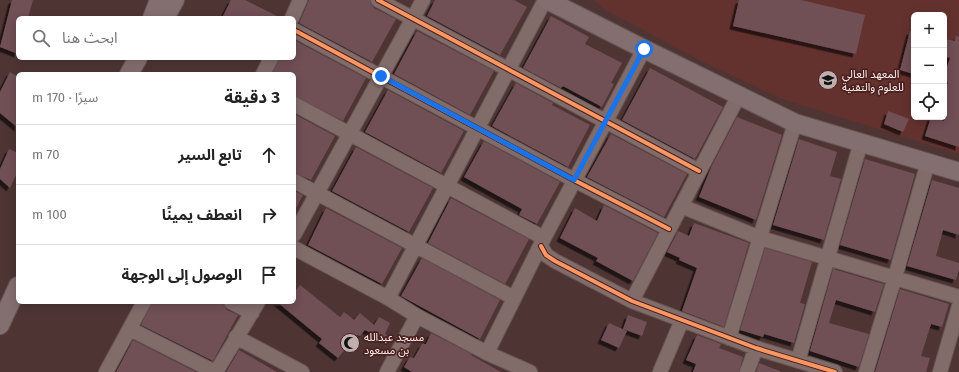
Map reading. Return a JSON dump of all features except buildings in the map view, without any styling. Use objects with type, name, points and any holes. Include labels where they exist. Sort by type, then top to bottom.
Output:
[{"type":"main road","points":[[153,16],[159,0]]},
{"type":"main road","points":[[166,16],[175,0]]},
{"type":"main road","points":[[546,0],[795,123],[959,172]]},
{"type":"main road","points":[[130,72],[137,60]]},
{"type":"main road","points":[[0,325],[16,290]]},
{"type":"street","points":[[293,16],[300,0]]},
{"type":"street","points":[[378,0],[699,171]]},
{"type":"street","points":[[296,231],[423,0]]},
{"type":"street","points":[[388,298],[546,0]]},
{"type":"street","points":[[296,31],[668,229]]},
{"type":"street","points":[[487,353],[574,180],[644,49]]},
{"type":"street","points":[[264,72],[270,60]]},
{"type":"street","points":[[632,301],[668,229],[682,206],[739,95]]},
{"type":"street","points":[[296,105],[447,186],[542,242],[546,255],[555,261],[632,301],[756,348],[798,360],[826,371]]},
{"type":"street","points":[[729,338],[795,123]]},
{"type":"street","points":[[798,360],[861,142]]},
{"type":"street","points":[[866,372],[928,162]]},
{"type":"street","points":[[296,182],[514,298]]},
{"type":"street","points":[[682,206],[760,238],[959,297]]},
{"type":"street","points":[[296,249],[487,353],[530,372]]},
{"type":"street","points":[[106,372],[143,304]]},
{"type":"street","points":[[130,329],[216,372],[255,307],[241,304]]},
{"type":"street","points":[[940,372],[959,306]]},
{"type":"street","points":[[387,372],[417,316]]},
{"type":"street","points":[[660,372],[682,320]]},
{"type":"street","points":[[236,337],[302,372]]},
{"type":"street","points":[[747,372],[756,348]]},
{"type":"shaded area","name":"المعهد العالي للعلوم والتقنية","points":[[593,0],[959,0],[959,154],[782,99],[701,61],[604,9]]},
{"type":"cycle path","points":[[378,0],[699,171]]},
{"type":"cycle path","points":[[296,31],[574,180],[669,229]]},
{"type":"cycle path","points":[[541,246],[546,255],[555,261],[632,301],[756,348],[835,372]]},
{"type":"place","name":"المعهد العالي للعلوم والتقنية","points":[[828,80]]},
{"type":"place","name":"مسجد عبدالله بن مسعود","points":[[350,343]]},
{"type":"route","points":[[381,76],[574,180],[644,49]]}]
